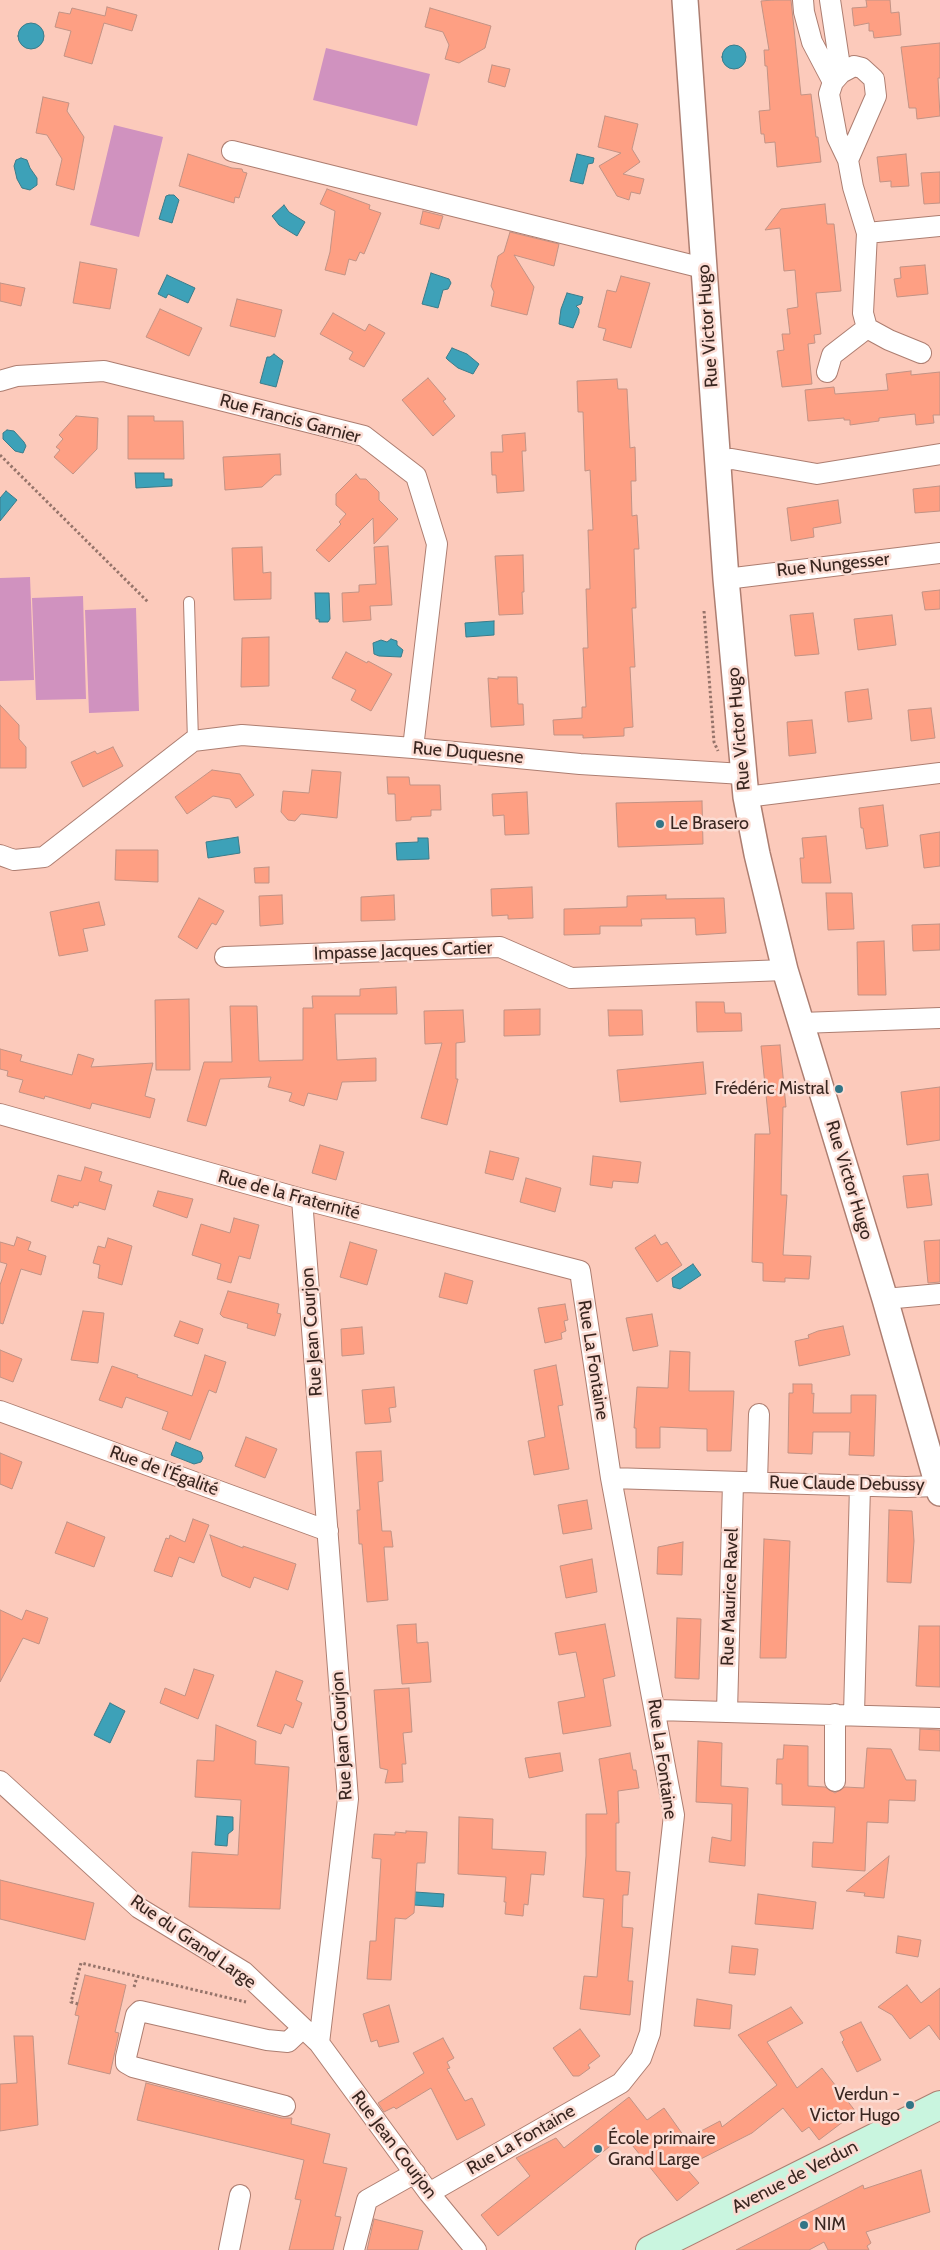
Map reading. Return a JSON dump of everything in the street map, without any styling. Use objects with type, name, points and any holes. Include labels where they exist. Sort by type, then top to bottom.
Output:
[{"type":"main road","name":"Avenue de Verdun","points":[[650,2250],[940,2105]]},
{"type":"street","name":"Rue Victor Hugo","points":[[685,0],[726,578],[744,785],[757,854],[785,970],[885,1299],[939,1490]]},
{"type":"street","points":[[803,0],[804,12],[812,42],[837,78]]},
{"type":"street","points":[[830,0],[837,78]]},
{"type":"street","points":[[848,160],[876,96],[874,79],[862,68],[854,66],[837,78],[829,94],[837,137],[848,160],[853,187],[867,233],[863,313],[867,328],[889,340],[921,353]]},
{"type":"street","points":[[232,151],[703,268]]},
{"type":"street","points":[[867,233],[940,226]]},
{"type":"street","points":[[827,372],[832,355],[867,328]]},
{"type":"street","name":"Rue Francis Garnier","points":[[0,381],[17,376],[104,371],[364,436],[416,476],[437,544],[413,748]]},
{"type":"street","points":[[718,461],[732,459],[817,474],[940,454]]},
{"type":"street","name":"Rue Nungesser","points":[[726,578],[940,553]]},
{"type":"street","name":"Rue Duquesne","points":[[193,741],[242,735],[413,748],[580,764],[744,785],[940,774]]},
{"type":"street","points":[[0,855],[14,860],[44,856],[193,741]]},
{"type":"street","name":"Impasse Jacques Cartier","points":[[225,957],[500,947],[571,978],[785,970]]},
{"type":"street","points":[[800,1023],[940,1018]]},
{"type":"street","name":"Rue de la Fraternité","points":[[0,1114],[302,1199],[580,1271]]},
{"type":"street","name":"Rue Jean Courjon","points":[[302,1199],[348,1799],[319,2043],[429,2193],[476,2250]]},
{"type":"street","name":"Rue La Fontaine","points":[[429,2193],[621,2083],[641,2058],[650,2033],[674,1815],[656,1710],[611,1478],[580,1271]]},
{"type":"street","points":[[885,1299],[940,1294]]},
{"type":"street","name":"Rue de l'Égalité","points":[[0,1411],[328,1531]]},
{"type":"street","name":"Rue Claude Debussy","points":[[756,1482],[759,1414]]},
{"type":"street","name":"Rue Claude Debussy","points":[[611,1478],[939,1490]]},
{"type":"street","name":"Rue Maurice Ravel","points":[[727,1712],[733,1482]]},
{"type":"street","points":[[834,1781],[845,1714],[860,1486]]},
{"type":"street","points":[[656,1710],[940,1718]]},
{"type":"street","name":"Rue du Grand Large","points":[[0,1781],[139,1908],[244,1972],[319,2043]]},
{"type":"street","points":[[285,2106],[133,2067],[126,2063],[126,2057],[136,2016],[140,2011],[267,2040],[288,2042],[303,2028]]},
{"type":"street","points":[[354,2250],[367,2200],[414,2173]]},
{"type":"street","points":[[229,2250],[240,2195]]},
{"type":"lane","points":[[189,602],[193,741]]},
{"type":"path","points":[[0,455],[148,602]]},
{"type":"path","points":[[78,2004],[71,2002],[81,1963],[250,2003],[266,1994]]},
{"type":"path","points":[[134,1986],[136,1976]]},
{"type":"shaded area","points":[[326,48],[430,74],[417,126],[313,100]]},
{"type":"shaded area","points":[[114,125],[163,137],[139,237],[90,225]]},
{"type":"shaded area","points":[[30,577],[34,680],[0,681],[0,578]]},
{"type":"shaded area","points":[[83,596],[86,699],[36,700],[32,598]]},
{"type":"shaded area","points":[[136,608],[139,711],[89,713],[85,610]]},
{"type":"water","points":[[31,23],[40,27],[44,36],[40,45],[31,49],[22,45],[18,36],[22,27]]},
{"type":"water","points":[[734,45],[739,46],[745,52],[745,62],[739,68],[734,69],[729,68],[723,62],[722,57],[723,52],[729,46]]},
{"type":"water","points":[[577,154],[594,158],[593,163],[588,164],[583,184],[570,181]]},
{"type":"water","points":[[21,158],[27,160],[37,178],[37,185],[30,190],[22,188],[17,179],[14,166],[16,160]]},
{"type":"water","points":[[174,195],[179,200],[172,223],[159,219],[166,196]]},
{"type":"water","points":[[284,205],[289,212],[305,222],[297,236],[279,225],[272,216]]},
{"type":"water","points":[[431,273],[449,279],[451,283],[448,289],[443,290],[438,308],[422,304]]},
{"type":"water","points":[[167,275],[195,288],[188,303],[168,294],[166,298],[158,294]]},
{"type":"water","points":[[567,293],[583,297],[581,304],[576,306],[579,309],[579,313],[573,328],[559,324],[561,309]]},
{"type":"water","points":[[452,348],[467,354],[479,364],[473,374],[458,368],[446,358]]},
{"type":"water","points":[[274,354],[283,361],[276,387],[260,383],[267,357]]},
{"type":"water","points":[[7,430],[14,431],[24,442],[26,446],[23,453],[15,451],[3,439],[3,433]]},
{"type":"water","points":[[135,473],[164,473],[164,479],[172,479],[172,486],[136,488]]},
{"type":"water","points":[[6,491],[17,500],[0,521],[0,498]]},
{"type":"water","points":[[315,593],[329,593],[330,619],[328,622],[319,622],[319,619],[316,619]]},
{"type":"water","points":[[494,621],[494,635],[466,637],[465,623]]},
{"type":"water","points":[[391,639],[397,641],[397,645],[403,650],[401,657],[374,654],[373,643],[381,640],[387,642]]},
{"type":"water","points":[[238,837],[240,853],[208,858],[206,842]]},
{"type":"water","points":[[418,838],[428,838],[429,859],[397,860],[396,843],[418,842]]},
{"type":"water","points":[[693,1264],[701,1275],[680,1289],[673,1287],[672,1278]]},
{"type":"water","points":[[176,1442],[201,1452],[203,1458],[201,1462],[194,1464],[171,1455]]},
{"type":"water","points":[[110,1703],[125,1711],[110,1743],[94,1735]]},
{"type":"water","points":[[217,1816],[233,1817],[233,1830],[228,1834],[227,1846],[215,1845]]},
{"type":"water","points":[[415,1892],[444,1894],[443,1907],[414,1905]]},
{"type":"building","points":[[791,0],[801,95],[811,94],[821,162],[777,167],[775,142],[765,143],[764,134],[761,134],[759,111],[770,110],[764,50],[769,50],[761,1]]},
{"type":"building","points":[[866,0],[890,0],[891,13],[899,12],[901,35],[874,38],[873,31],[869,31],[869,23],[854,26],[852,8],[867,7]]},
{"type":"building","points":[[107,7],[137,15],[132,31],[104,23],[92,64],[64,56],[71,31],[55,27],[59,12],[70,14],[72,8],[105,16]]},
{"type":"building","points":[[430,8],[491,26],[485,48],[459,63],[445,59],[449,45],[443,32],[425,27]]},
{"type":"building","points":[[940,43],[940,78],[938,78],[940,116],[917,119],[916,108],[909,108],[901,47]]},
{"type":"building","points":[[492,65],[510,69],[505,87],[488,82]]},
{"type":"building","points":[[43,97],[69,103],[67,111],[84,137],[74,190],[56,185],[62,159],[47,135],[36,133]]},
{"type":"building","points":[[605,116],[638,124],[632,149],[640,162],[623,174],[644,179],[640,194],[631,192],[629,200],[617,196],[599,166],[621,153],[598,147]]},
{"type":"building","points":[[188,154],[232,168],[242,169],[243,172],[247,173],[239,198],[235,197],[234,203],[179,186]]},
{"type":"building","points":[[906,154],[909,186],[891,187],[891,181],[880,182],[877,157]]},
{"type":"building","points":[[940,172],[940,203],[924,204],[921,173]]},
{"type":"building","points":[[327,189],[370,205],[369,209],[381,213],[364,254],[360,252],[356,261],[349,259],[345,275],[325,270],[330,252],[335,211],[320,204]]},
{"type":"building","points":[[825,204],[827,224],[834,224],[841,291],[816,293],[821,334],[814,335],[815,343],[808,344],[812,384],[782,387],[777,351],[784,350],[782,334],[790,334],[787,309],[798,307],[795,270],[784,271],[780,228],[765,230],[781,209]]},
{"type":"building","points":[[423,211],[443,216],[439,229],[420,224]]},
{"type":"building","points":[[510,232],[559,244],[554,266],[514,255],[534,287],[527,315],[491,306],[494,292],[491,286],[498,256],[504,252]]},
{"type":"building","points":[[80,262],[117,269],[110,309],[73,303]]},
{"type":"building","points":[[925,265],[928,294],[897,297],[894,279],[901,278],[900,267]]},
{"type":"building","points":[[621,276],[650,283],[631,348],[603,340],[606,329],[598,327],[607,290],[616,292]]},
{"type":"building","points":[[0,283],[25,288],[21,306],[0,301]]},
{"type":"building","points":[[237,299],[282,310],[275,337],[230,326]]},
{"type":"building","points":[[160,309],[202,328],[189,356],[146,337]]},
{"type":"building","points":[[333,313],[365,331],[369,324],[385,333],[364,367],[349,359],[353,352],[320,334]]},
{"type":"building","points":[[911,371],[911,375],[940,372],[940,415],[933,415],[934,423],[916,425],[915,414],[879,418],[879,421],[850,425],[850,420],[844,420],[844,418],[808,421],[805,390],[834,387],[835,394],[888,390],[886,374]]},
{"type":"building","points":[[428,378],[446,399],[443,401],[455,416],[433,436],[402,400]]},
{"type":"building","points":[[617,379],[618,389],[627,389],[630,448],[635,447],[636,481],[631,481],[632,516],[637,515],[639,549],[634,549],[636,608],[632,608],[635,667],[630,667],[633,727],[624,728],[624,736],[583,738],[583,735],[554,735],[553,720],[582,718],[582,707],[586,707],[583,648],[588,648],[586,589],[590,589],[588,530],[593,530],[590,470],[585,471],[583,412],[578,412],[577,381]]},
{"type":"building","points":[[76,416],[98,418],[97,449],[73,474],[54,457],[60,450],[56,447],[63,439],[59,435]]},
{"type":"building","points":[[128,416],[154,416],[154,421],[183,421],[184,459],[128,459]]},
{"type":"building","points":[[525,433],[526,451],[522,451],[524,491],[497,493],[496,475],[492,475],[491,452],[503,452],[502,435]]},
{"type":"building","points":[[280,454],[281,475],[275,475],[262,487],[225,490],[223,457]]},
{"type":"building","points":[[356,474],[360,479],[366,479],[379,492],[379,500],[398,519],[374,544],[373,518],[329,562],[316,550],[341,524],[339,522],[346,514],[336,505],[336,494]]},
{"type":"building","points":[[940,486],[940,511],[915,513],[913,489]]},
{"type":"building","points":[[838,500],[841,523],[813,528],[814,537],[791,541],[787,508]]},
{"type":"building","points":[[388,546],[392,605],[370,606],[371,620],[343,622],[342,593],[359,592],[359,585],[376,584],[374,547]]},
{"type":"building","points":[[262,547],[263,573],[271,572],[271,599],[234,600],[232,548]]},
{"type":"building","points":[[523,555],[523,614],[499,615],[495,556]]},
{"type":"building","points":[[940,590],[940,609],[925,610],[922,592]]},
{"type":"building","points":[[813,613],[819,654],[795,656],[790,615]]},
{"type":"building","points":[[892,615],[896,645],[858,650],[854,619]]},
{"type":"building","points":[[269,637],[269,686],[241,687],[242,638]]},
{"type":"building","points":[[346,652],[392,674],[371,711],[351,700],[356,690],[332,678]]},
{"type":"building","points":[[498,677],[517,677],[518,704],[523,704],[524,725],[491,727],[488,678],[498,679]]},
{"type":"building","points":[[868,689],[872,719],[848,722],[845,692]]},
{"type":"building","points":[[0,705],[19,725],[19,739],[26,747],[26,768],[0,768]]},
{"type":"building","points":[[931,708],[935,738],[911,741],[908,710]]},
{"type":"building","points":[[812,720],[816,753],[789,756],[787,722]]},
{"type":"building","points":[[113,747],[123,766],[83,787],[71,762],[95,751],[97,754]]},
{"type":"building","points":[[212,770],[240,774],[254,795],[236,808],[230,799],[213,796],[187,814],[175,797]]},
{"type":"building","points":[[312,770],[341,772],[337,818],[301,814],[295,821],[288,820],[281,812],[283,791],[309,793]]},
{"type":"building","points":[[387,777],[409,777],[410,785],[440,785],[441,810],[431,810],[431,816],[411,817],[411,820],[396,821],[395,794],[388,794]]},
{"type":"building","points":[[527,792],[529,834],[505,835],[504,815],[493,816],[492,794]]},
{"type":"building","name":"Le Brasero","points":[[702,801],[703,844],[618,847],[616,803]]},
{"type":"building","points":[[883,805],[888,846],[866,849],[859,808]]},
{"type":"building","points":[[940,832],[940,866],[924,868],[920,835]]},
{"type":"building","points":[[826,836],[831,883],[802,883],[800,858],[804,858],[802,838]]},
{"type":"building","points":[[116,850],[158,850],[158,882],[115,880]]},
{"type":"building","points":[[269,867],[269,883],[255,883],[254,868]]},
{"type":"building","points":[[532,887],[533,918],[508,919],[508,915],[492,916],[491,889]]},
{"type":"building","points":[[826,893],[852,893],[854,929],[828,930]]},
{"type":"building","points":[[282,895],[283,924],[260,926],[259,896]]},
{"type":"building","points":[[394,895],[395,920],[361,921],[361,897]]},
{"type":"building","points":[[666,895],[666,899],[724,898],[726,933],[696,935],[695,918],[641,919],[642,926],[600,926],[600,934],[564,935],[564,909],[627,907],[627,896]]},
{"type":"building","points":[[199,898],[224,911],[216,925],[212,923],[197,949],[178,937]]},
{"type":"building","points":[[99,902],[105,925],[83,929],[88,951],[59,956],[50,912]]},
{"type":"building","points":[[940,924],[940,950],[913,951],[912,925]]},
{"type":"building","points":[[884,941],[886,995],[858,995],[857,942]]},
{"type":"building","points":[[396,987],[397,1014],[335,1014],[337,1060],[376,1058],[376,1081],[342,1082],[337,1100],[308,1093],[304,1106],[289,1101],[292,1093],[268,1087],[271,1077],[220,1079],[206,1126],[187,1121],[204,1062],[232,1062],[230,1006],[257,1006],[259,1061],[303,1060],[303,1008],[313,1008],[312,996],[360,996],[360,989]]},
{"type":"building","points":[[189,999],[190,1070],[156,1070],[155,1000]]},
{"type":"building","points":[[696,1002],[724,1002],[725,1013],[741,1013],[742,1031],[697,1032]]},
{"type":"building","points":[[540,1009],[540,1035],[504,1036],[504,1010]]},
{"type":"building","points":[[463,1010],[465,1042],[456,1043],[456,1079],[458,1079],[447,1125],[421,1118],[442,1043],[425,1044],[424,1011]]},
{"type":"building","points":[[608,1010],[642,1010],[643,1035],[609,1036]]},
{"type":"building","points":[[780,1045],[786,1107],[783,1107],[781,1195],[787,1195],[783,1255],[811,1256],[809,1279],[785,1278],[785,1282],[763,1281],[763,1263],[752,1262],[755,1134],[770,1134],[761,1046]]},
{"type":"building","points":[[0,1049],[22,1055],[20,1061],[72,1075],[78,1054],[94,1059],[91,1067],[153,1063],[145,1096],[155,1099],[150,1118],[92,1103],[90,1109],[45,1096],[44,1099],[19,1092],[23,1080],[7,1076],[8,1071],[0,1069]]},
{"type":"building","points":[[703,1062],[706,1094],[620,1102],[617,1070]]},
{"type":"building","points":[[940,1087],[940,1140],[907,1145],[901,1092]]},
{"type":"building","points":[[320,1145],[344,1152],[336,1180],[312,1173]]},
{"type":"building","points":[[490,1151],[519,1158],[513,1180],[485,1173]]},
{"type":"building","points":[[593,1156],[641,1162],[638,1183],[613,1181],[612,1188],[590,1185]]},
{"type":"building","points":[[85,1167],[102,1172],[99,1181],[112,1185],[105,1210],[79,1202],[78,1206],[74,1205],[73,1208],[51,1201],[58,1175],[81,1181]]},
{"type":"building","points":[[928,1174],[932,1205],[907,1208],[903,1176]]},
{"type":"building","points":[[526,1178],[561,1188],[555,1212],[520,1202]]},
{"type":"building","points":[[158,1191],[193,1199],[187,1218],[153,1206]]},
{"type":"building","points":[[234,1218],[259,1225],[250,1259],[239,1256],[231,1283],[217,1279],[221,1264],[192,1255],[201,1224],[230,1233]]},
{"type":"building","points":[[655,1235],[661,1245],[667,1242],[682,1265],[657,1282],[635,1248]]},
{"type":"building","points":[[17,1237],[31,1242],[28,1250],[46,1256],[41,1275],[21,1269],[3,1324],[0,1323],[0,1285],[7,1264],[0,1262],[0,1242],[14,1246]]},
{"type":"building","points":[[108,1238],[132,1246],[122,1285],[98,1278],[100,1265],[93,1263],[98,1246],[105,1248]]},
{"type":"building","points":[[940,1240],[940,1282],[928,1283],[924,1241]]},
{"type":"building","points":[[350,1242],[377,1250],[367,1285],[340,1277]]},
{"type":"building","points":[[445,1273],[473,1281],[467,1304],[439,1297]]},
{"type":"building","points":[[228,1291],[279,1304],[277,1313],[281,1314],[275,1336],[247,1328],[248,1324],[223,1317],[220,1314]]},
{"type":"building","points":[[565,1304],[568,1320],[564,1321],[566,1331],[561,1333],[562,1339],[545,1343],[538,1308]]},
{"type":"building","points":[[83,1311],[104,1313],[98,1363],[71,1360]]},
{"type":"building","points":[[652,1314],[658,1346],[633,1351],[626,1318]]},
{"type":"building","points":[[180,1321],[203,1329],[198,1344],[174,1336]]},
{"type":"building","points":[[843,1326],[850,1355],[799,1366],[795,1341],[809,1338],[808,1335],[818,1331]]},
{"type":"building","points":[[362,1327],[364,1354],[342,1356],[341,1329]]},
{"type":"building","points":[[0,1350],[22,1359],[13,1382],[0,1377]]},
{"type":"building","points":[[670,1351],[690,1352],[689,1391],[734,1391],[731,1451],[707,1451],[707,1429],[660,1427],[660,1448],[636,1448],[636,1428],[634,1428],[637,1387],[668,1388]]},
{"type":"building","points":[[205,1355],[226,1362],[216,1393],[209,1390],[190,1440],[162,1429],[168,1412],[126,1397],[122,1408],[99,1400],[112,1366],[138,1375],[137,1377],[192,1396]]},
{"type":"building","points":[[556,1365],[563,1405],[558,1406],[569,1469],[534,1475],[528,1441],[545,1437],[534,1370]]},
{"type":"building","points":[[793,1384],[812,1384],[812,1394],[814,1393],[813,1413],[851,1413],[851,1395],[876,1395],[874,1456],[849,1455],[850,1432],[813,1432],[812,1454],[788,1453],[789,1393],[793,1393]]},
{"type":"building","points":[[394,1387],[396,1407],[389,1408],[391,1422],[365,1424],[362,1390]]},
{"type":"building","points":[[246,1437],[277,1449],[265,1478],[235,1466]]},
{"type":"building","points":[[381,1451],[383,1481],[378,1482],[382,1531],[391,1531],[393,1547],[384,1547],[388,1600],[367,1602],[362,1544],[359,1544],[357,1510],[360,1510],[356,1452]]},
{"type":"building","points":[[0,1453],[22,1462],[12,1489],[0,1484]]},
{"type":"building","points":[[587,1500],[592,1529],[563,1534],[558,1505]]},
{"type":"building","points":[[889,1510],[912,1511],[914,1541],[911,1583],[887,1582]]},
{"type":"building","points":[[193,1519],[209,1525],[194,1563],[179,1557],[172,1577],[154,1571],[166,1538],[169,1539],[170,1535],[185,1542]]},
{"type":"building","points":[[67,1522],[105,1537],[94,1567],[55,1553]]},
{"type":"building","points":[[210,1535],[243,1548],[243,1546],[296,1564],[288,1590],[254,1577],[250,1588],[222,1576]]},
{"type":"building","points":[[764,1539],[790,1541],[786,1658],[760,1658]]},
{"type":"building","points":[[683,1542],[682,1575],[657,1574],[658,1547]]},
{"type":"building","points":[[592,1559],[597,1592],[566,1598],[560,1566]]},
{"type":"building","points":[[0,1610],[22,1620],[26,1610],[48,1618],[39,1644],[23,1638],[0,1682]]},
{"type":"building","points":[[677,1618],[701,1619],[699,1679],[675,1678]]},
{"type":"building","points":[[416,1624],[417,1643],[428,1642],[431,1682],[402,1684],[397,1625]]},
{"type":"building","points":[[605,1624],[615,1676],[603,1679],[611,1726],[563,1734],[558,1702],[585,1697],[576,1652],[559,1655],[555,1633]]},
{"type":"building","points":[[919,1626],[940,1626],[940,1687],[916,1686]]},
{"type":"building","points":[[194,1669],[214,1675],[198,1719],[160,1703],[165,1688],[185,1696]]},
{"type":"building","points":[[276,1671],[303,1681],[296,1700],[302,1703],[293,1728],[285,1724],[281,1734],[257,1726]]},
{"type":"building","points":[[409,1688],[412,1732],[403,1733],[406,1764],[402,1764],[403,1782],[385,1783],[388,1770],[380,1768],[374,1690]]},
{"type":"building","points":[[216,1725],[256,1741],[255,1764],[289,1767],[280,1909],[189,1907],[192,1852],[238,1855],[241,1800],[195,1797],[197,1760],[214,1761]]},
{"type":"building","points":[[920,1729],[940,1730],[940,1751],[919,1750]]},
{"type":"building","points":[[698,1741],[722,1743],[721,1786],[748,1788],[745,1866],[709,1862],[712,1837],[731,1841],[732,1804],[696,1802]]},
{"type":"building","points":[[784,1745],[808,1746],[808,1786],[825,1787],[835,1793],[845,1787],[864,1788],[867,1748],[891,1749],[906,1780],[916,1780],[915,1801],[889,1800],[888,1823],[867,1822],[865,1871],[812,1867],[813,1842],[833,1843],[835,1807],[782,1805],[782,1784],[776,1784],[777,1759],[783,1759]]},
{"type":"building","points":[[560,1753],[563,1771],[529,1778],[525,1758]]},
{"type":"building","points":[[630,1753],[633,1770],[636,1770],[639,1788],[618,1791],[619,1823],[616,1823],[616,1871],[630,1872],[628,1895],[623,1895],[622,1927],[633,1928],[628,1981],[633,1981],[630,2015],[580,2009],[584,1976],[597,1977],[604,1899],[583,1897],[586,1856],[586,1814],[607,1814],[599,1759]]},
{"type":"building","points":[[459,1817],[493,1819],[492,1849],[546,1852],[544,1875],[531,1874],[528,1905],[524,1904],[523,1916],[505,1914],[506,1877],[458,1874]]},
{"type":"building","points":[[406,1831],[427,1832],[425,1863],[417,1863],[414,1913],[406,1919],[395,1918],[391,1980],[367,1979],[370,1941],[376,1941],[381,1859],[372,1858],[374,1834],[395,1835],[395,1832],[406,1833]]},
{"type":"building","points":[[889,1856],[884,1898],[864,1896],[865,1893],[846,1891]]},
{"type":"building","points":[[0,1880],[94,1903],[85,1940],[0,1919]]},
{"type":"building","points":[[758,1894],[816,1902],[813,1929],[755,1924]]},
{"type":"building","points":[[898,1936],[921,1940],[918,1957],[896,1953]]},
{"type":"building","points":[[732,1946],[758,1949],[755,1975],[729,1973]]},
{"type":"building","points":[[85,1975],[126,1985],[115,2032],[119,2033],[110,2074],[68,2064],[79,2016],[75,2015]]},
{"type":"building","points":[[907,1985],[921,2003],[940,1988],[940,2040],[929,2025],[910,2039],[892,2015],[878,2007]]},
{"type":"building","points":[[697,1999],[732,2005],[730,2029],[694,2026]]},
{"type":"building","points":[[389,2005],[399,2042],[379,2047],[377,2040],[371,2042],[363,2014]]},
{"type":"building","points":[[791,2007],[803,2023],[767,2042],[797,2088],[822,2068],[856,2112],[819,2140],[809,2127],[802,2132],[783,2108],[752,2133],[685,2167],[699,2183],[677,2201],[624,2135],[498,2236],[481,2215],[530,2176],[516,2158],[556,2138],[564,2148],[629,2097],[647,2120],[664,2108],[686,2139],[720,2121],[722,2127],[777,2085],[738,2035]]},
{"type":"building","points":[[861,2022],[881,2060],[857,2072],[842,2042],[844,2040],[840,2032]]},
{"type":"building","points":[[580,2029],[600,2056],[588,2065],[590,2068],[579,2076],[573,2076],[553,2048]]},
{"type":"building","points":[[14,2036],[33,2036],[38,2125],[0,2131],[0,2084],[17,2083]]},
{"type":"building","points":[[443,2038],[454,2058],[447,2062],[450,2068],[447,2069],[465,2101],[472,2098],[485,2125],[457,2140],[431,2088],[396,2109],[394,2107],[384,2112],[378,2103],[424,2073],[413,2053]]},
{"type":"building","points":[[146,2083],[282,2118],[292,2118],[291,2124],[330,2134],[323,2163],[347,2168],[335,2216],[341,2217],[333,2250],[289,2250],[301,2200],[295,2199],[304,2160],[137,2120]]},
{"type":"building","points":[[921,2170],[930,2212],[866,2232],[871,2243],[867,2246],[869,2250],[828,2250],[824,2242],[809,2250],[736,2250],[863,2185],[864,2189]]},
{"type":"building","points":[[374,2219],[423,2231],[418,2250],[367,2250]]},
{"type":"place","name":"Le Brasero","points":[[660,824]]},
{"type":"place","name":"Frédéric Mistral","points":[[839,1089]]},
{"type":"place","name":"Verdun - Victor Hugo","points":[[910,2105]]},
{"type":"place","name":"École primaire Grand Large","points":[[598,2149]]},
{"type":"place","name":"NIM","points":[[804,2225]]}]
